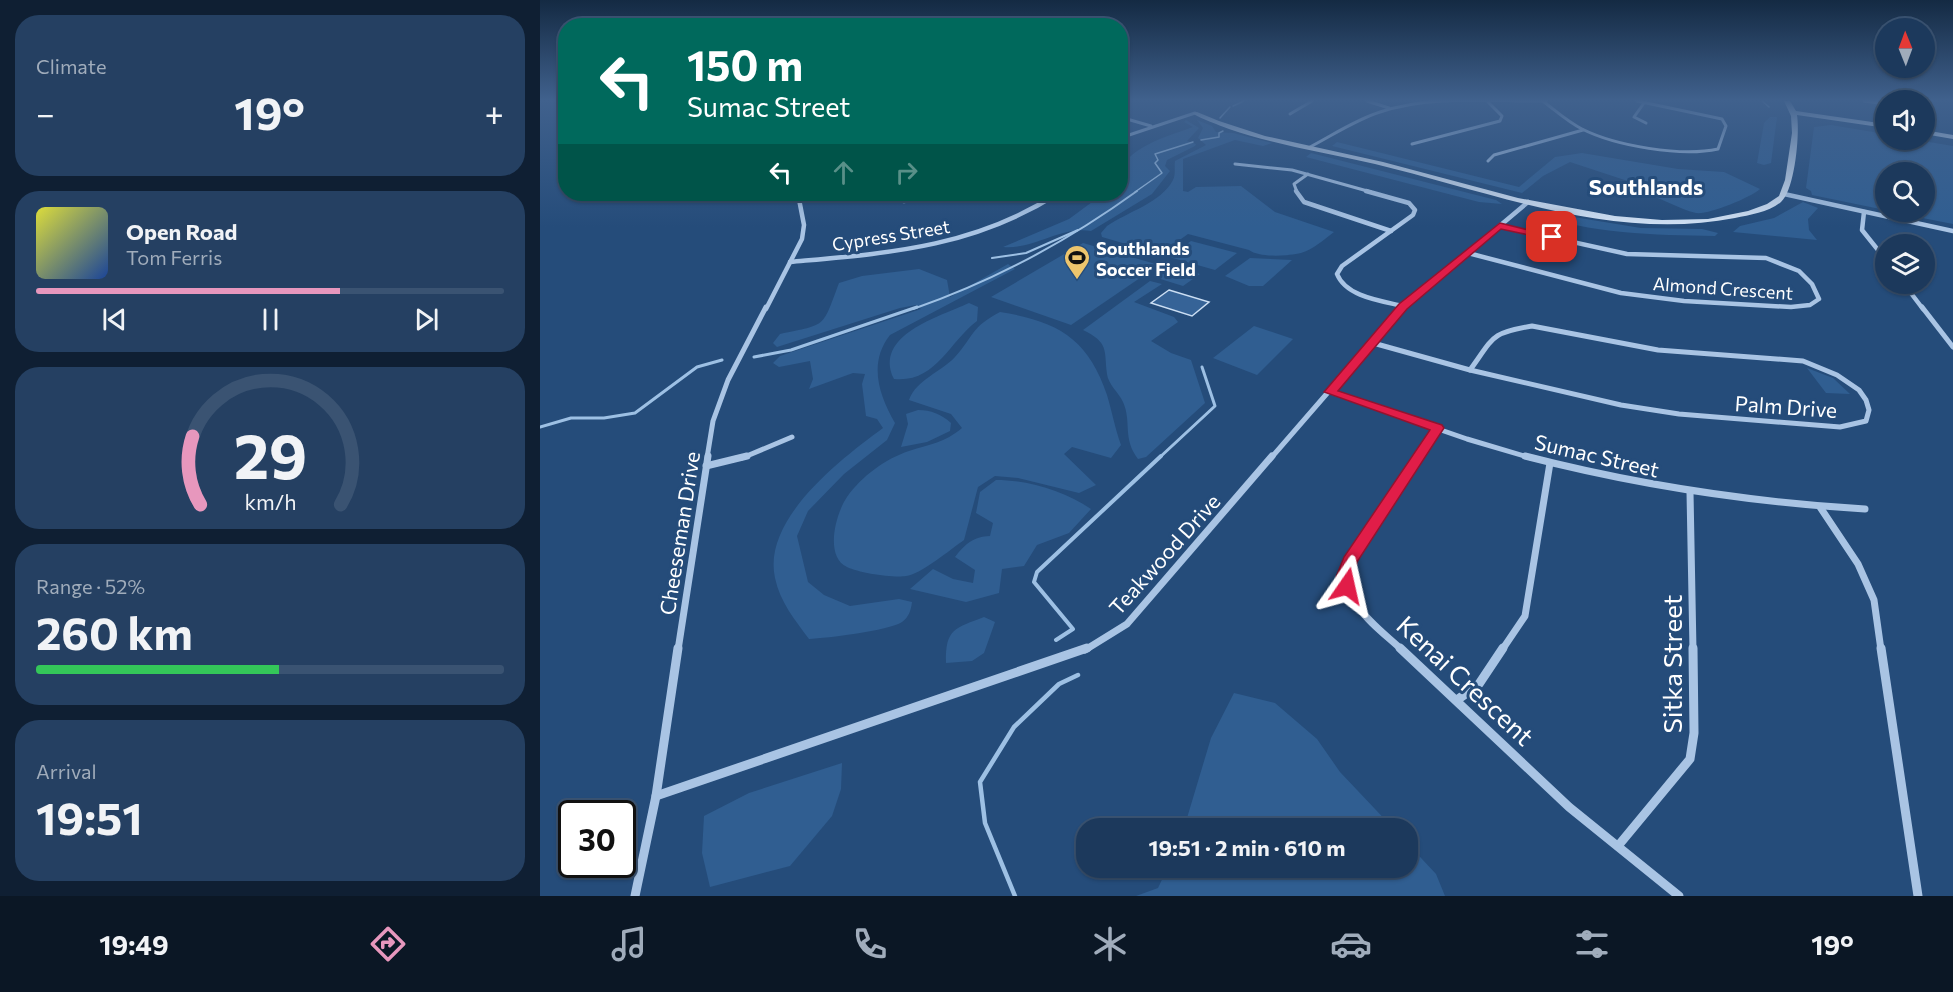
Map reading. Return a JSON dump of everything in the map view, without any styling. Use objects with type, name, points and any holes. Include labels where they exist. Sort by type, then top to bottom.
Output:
[{"type":"main road","points":[[1294,143],[1528,202],[1619,218],[1686,221],[1745,214],[1770,206],[1784,194],[1790,180],[1793,143]]},
{"type":"street","points":[[1310,147],[1318,143]]},
{"type":"street","points":[[1412,144],[1417,143]]},
{"type":"street","points":[[1488,161],[1494,155],[1537,143]]},
{"type":"street","points":[[1631,143],[1690,153],[1718,149],[1720,143]]},
{"type":"street","points":[[1234,164],[1265,165],[1308,174],[1409,202],[1415,210],[1413,215],[1342,266],[1337,279],[1349,290],[1403,306]]},
{"type":"street","points":[[1308,174],[1294,184],[1297,194],[1304,202],[1391,231]]},
{"type":"street","points":[[1784,194],[1953,231]]},
{"type":"street","name":"Cheeseman Drive","points":[[635,896],[656,796],[713,421],[728,380],[802,239],[804,225],[799,201]]},
{"type":"street","name":"Cypress Street","points":[[790,262],[902,250],[946,242],[1013,219],[1045,201]]},
{"type":"street","name":"Teakwood Drive","points":[[656,796],[1052,663],[1107,636],[1138,614],[1403,306],[1528,202]]},
{"type":"street","points":[[1864,212],[1862,230],[1875,247]]},
{"type":"street","name":"Almond Crescent","points":[[1468,253],[1599,289],[1645,296],[1791,307],[1810,305],[1819,299],[1812,284],[1798,271],[1766,258],[1627,254],[1500,226]]},
{"type":"street","points":[[1912,294],[1953,347]]},
{"type":"street","name":"Palm Drive","points":[[1373,343],[1470,370],[1621,405],[1712,417],[1840,427],[1866,421],[1870,413],[1869,405],[1850,382],[1815,364],[1635,347],[1532,326],[1509,329],[1494,337],[1470,370]]},
{"type":"street","name":"Sumac Street","points":[[1330,392],[1550,463],[1690,492],[1820,507],[1865,509]]},
{"type":"street","name":"Kenai Crescent","points":[[1437,428],[1349,561],[1345,577],[1355,606],[1569,807],[1679,896]]},
{"type":"street","points":[[706,466],[746,456],[792,437]]},
{"type":"street","points":[[1457,700],[1479,684],[1525,616],[1550,463]]},
{"type":"street","name":"Sitka Street","points":[[1618,846],[1690,759],[1694,733],[1690,492]]},
{"type":"street","points":[[1820,507],[1858,564],[1874,600],[1918,896]]},
{"type":"shaded area","points":[[1151,143],[1196,144],[1167,160],[1165,166],[1170,171],[1152,194],[1091,231],[1069,232],[1025,245],[1003,247],[1069,219],[1093,201],[1128,201],[1128,160]]},
{"type":"shaded area","points":[[1204,143],[1227,143],[1183,159],[1183,191],[1188,192],[1196,187],[1241,186],[1275,212],[1334,232],[1305,252],[1282,255],[1254,253],[1188,234],[1160,254],[1102,237],[1101,233],[1107,226],[1152,201],[1168,188],[1174,178],[1175,161],[1206,145]]},
{"type":"shaded area","points":[[1248,143],[1272,143],[1263,146]]},
{"type":"shaded area","points":[[1340,143],[1519,187],[1555,157],[1582,153],[1678,169],[1724,172],[1760,189],[1729,205],[1696,213],[1648,195],[1655,190],[1570,162],[1543,176],[1522,193],[1332,146]]},
{"type":"shaded area","points":[[1761,143],[1774,143],[1771,163],[1764,165],[1757,163]]},
{"type":"shaded area","points":[[1812,143],[1875,143],[1875,150],[1935,150],[1935,143],[1953,146],[1953,224],[1935,220],[1935,162],[1875,162],[1875,208],[1812,195],[1811,191],[1806,188]]},
{"type":"shaded area","points":[[1311,153],[1496,200],[1502,204],[1479,202],[1306,157]]},
{"type":"shaded area","points":[[1803,202],[1818,208],[1808,219],[1809,230],[1817,240],[1733,232],[1740,226],[1774,218]]},
{"type":"shaded area","points":[[1537,211],[1641,228],[1702,229],[1718,233],[1715,236],[1622,232],[1554,220],[1533,213]]},
{"type":"shaded area","points":[[1191,241],[1237,253],[1215,270],[1169,257]]},
{"type":"shaded area","name":"Southlands Soccer Field","points":[[1083,243],[1159,265],[1071,325],[991,297]]},
{"type":"shaded area","points":[[1250,258],[1292,260],[1263,286],[1249,286],[1225,276]]},
{"type":"shaded area","points":[[1008,264],[1015,269],[890,335],[879,357],[878,379],[884,401],[895,423],[887,440],[844,474],[808,511],[797,536],[808,582],[824,595],[850,606],[899,599],[912,602],[908,616],[902,622],[884,628],[843,636],[809,639],[789,610],[777,587],[774,556],[780,534],[808,492],[847,456],[883,428],[877,419],[866,416],[862,384],[865,374],[853,373],[809,389],[813,379],[810,361],[779,367],[773,363],[780,356],[921,309],[916,305],[900,308],[777,347],[773,343],[780,334],[807,328],[821,322],[826,316],[839,283],[862,276],[919,269],[947,280],[950,297]]},
{"type":"shaded area","points":[[1171,265],[1200,274],[1183,286],[1154,277]]},
{"type":"shaded area","points":[[1150,281],[1162,284],[1134,302],[1174,317],[1178,322],[1151,341],[1171,353],[1191,360],[1205,403],[1146,457],[1138,459],[1130,444],[1126,409],[1108,378],[1104,348],[1097,339],[1083,330]]},
{"type":"shaded area","points":[[969,303],[978,307],[977,321],[940,360],[921,375],[908,379],[894,379],[890,364],[893,351],[901,339],[927,322]]},
{"type":"shaded area","points":[[1000,312],[1054,327],[1080,346],[1099,375],[1121,445],[1111,458],[1072,447],[1064,454],[1096,485],[1079,493],[1018,478],[995,476],[978,487],[964,540],[912,575],[885,576],[847,567],[836,554],[834,534],[839,513],[847,497],[867,475],[883,464],[900,454],[943,440],[962,428],[951,414],[909,400],[923,381],[955,357],[983,322]]},
{"type":"shaded area","points":[[1254,326],[1293,339],[1257,375],[1213,358]]},
{"type":"shaded area","points":[[1807,368],[1833,378],[1850,394],[1826,393]]},
{"type":"shaded area","points":[[918,410],[932,412],[943,417],[951,423],[950,431],[927,442],[901,447],[908,424],[906,414]]},
{"type":"shaded area","points":[[996,480],[1021,482],[1045,488],[1091,509],[1069,533],[1037,545],[1024,566],[1002,569],[999,593],[966,602],[910,589],[933,569],[953,579],[973,583],[975,570],[955,557],[970,542],[990,536],[993,523],[976,513],[980,492]]},
{"type":"shaded area","points":[[984,617],[995,622],[984,653],[972,661],[946,663],[948,643],[954,631]]},
{"type":"shaded area","points":[[1234,693],[1275,703],[1317,739],[1340,772],[1384,818],[1187,818],[1211,738]]},
{"type":"shaded area","points":[[842,763],[841,789],[832,816],[790,866],[710,887],[702,853],[704,816],[749,793]]},
{"type":"shaded area","points":[[1418,855],[1436,874],[1445,896],[1136,896],[1158,888],[1163,878],[1418,878]]},
{"type":"building","points":[[1169,290],[1209,302],[1192,316],[1151,303]]},
{"type":"waterway","points":[[1135,192],[1162,173],[1155,163],[1158,160],[1155,154],[1190,143]]},
{"type":"waterway","points":[[1128,197],[1137,191]]},
{"type":"waterway","points":[[913,309],[1001,273],[1057,243],[1123,201]]},
{"type":"waterway","points":[[992,258],[1026,253],[1078,230]]},
{"type":"waterway","points":[[754,357],[791,350],[917,307]]},
{"type":"waterway","points":[[540,427],[571,418],[604,418],[635,413],[697,367],[722,360]]},
{"type":"waterway","points":[[1159,458],[1215,406],[1202,367]]},
{"type":"waterway","points":[[1056,640],[1073,629],[1034,582],[1037,572],[1161,456]]},
{"type":"waterway","points":[[1015,896],[985,823],[980,782],[1014,727],[1059,684],[1078,675]]},
{"type":"place","name":"Southlands Soccer Field","points":[[1077,281]]},
{"type":"district","name":"Southlands","points":[[1646,186]]},
{"type":"route","points":[[1347,586],[1345,577],[1349,561],[1437,428],[1330,392],[1403,306],[1500,226],[1552,237]]}]
